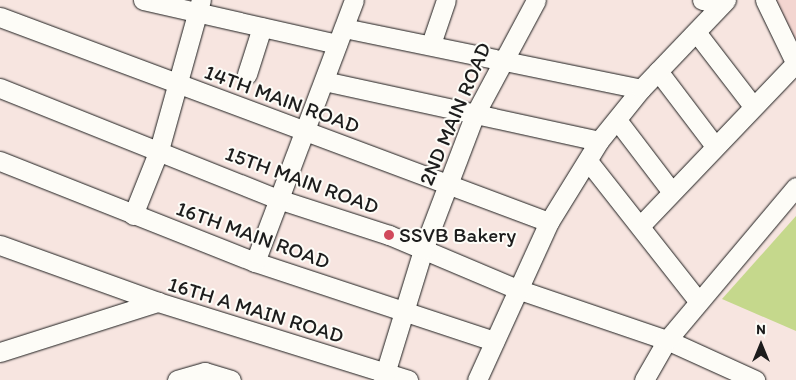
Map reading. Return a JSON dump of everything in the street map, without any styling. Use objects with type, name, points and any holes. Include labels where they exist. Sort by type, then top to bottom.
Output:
[{"type":"street","points":[[143,0],[199,6],[262,27],[431,44],[641,89]]},
{"type":"street","points":[[255,262],[354,0]]},
{"type":"street","points":[[431,44],[446,0]]},
{"type":"street","name":"2ND MAIN ROAD","points":[[384,376],[423,250],[475,114],[501,58],[536,0]]},
{"type":"street","points":[[702,0],[724,2]]},
{"type":"street","points":[[640,226],[671,191],[796,63],[765,0]]},
{"type":"street","points":[[477,380],[549,222],[600,141],[641,89],[724,2]]},
{"type":"street","points":[[133,215],[159,150],[199,6]]},
{"type":"street","name":"14TH MAIN ROAD","points":[[0,17],[304,134],[449,182],[549,222]]},
{"type":"street","points":[[247,74],[262,27]]},
{"type":"street","points":[[696,32],[753,106]]},
{"type":"street","points":[[658,71],[715,146]]},
{"type":"street","points":[[324,81],[600,141]]},
{"type":"street","name":"15TH MAIN ROAD","points":[[0,88],[278,199],[423,250],[517,289],[667,340],[748,378]]},
{"type":"street","points":[[616,120],[671,191]]},
{"type":"street","name":"16TH MAIN ROAD","points":[[0,161],[255,262],[494,341]]},
{"type":"street","points":[[588,161],[699,302]]},
{"type":"street","points":[[644,380],[667,340],[796,187]]},
{"type":"street","points":[[0,245],[158,302]]},
{"type":"street","name":"16TH A MAIN ROAD","points":[[0,352],[158,302],[384,376],[408,380]]},
{"type":"street","points":[[177,380],[205,372],[231,380]]},
{"type":"shaded area","points":[[774,0],[796,0],[796,42]]},
{"type":"green space","points":[[796,216],[796,331],[722,299]]},
{"type":"place","name":"SSVB Bakery","points":[[389,235]]}]
